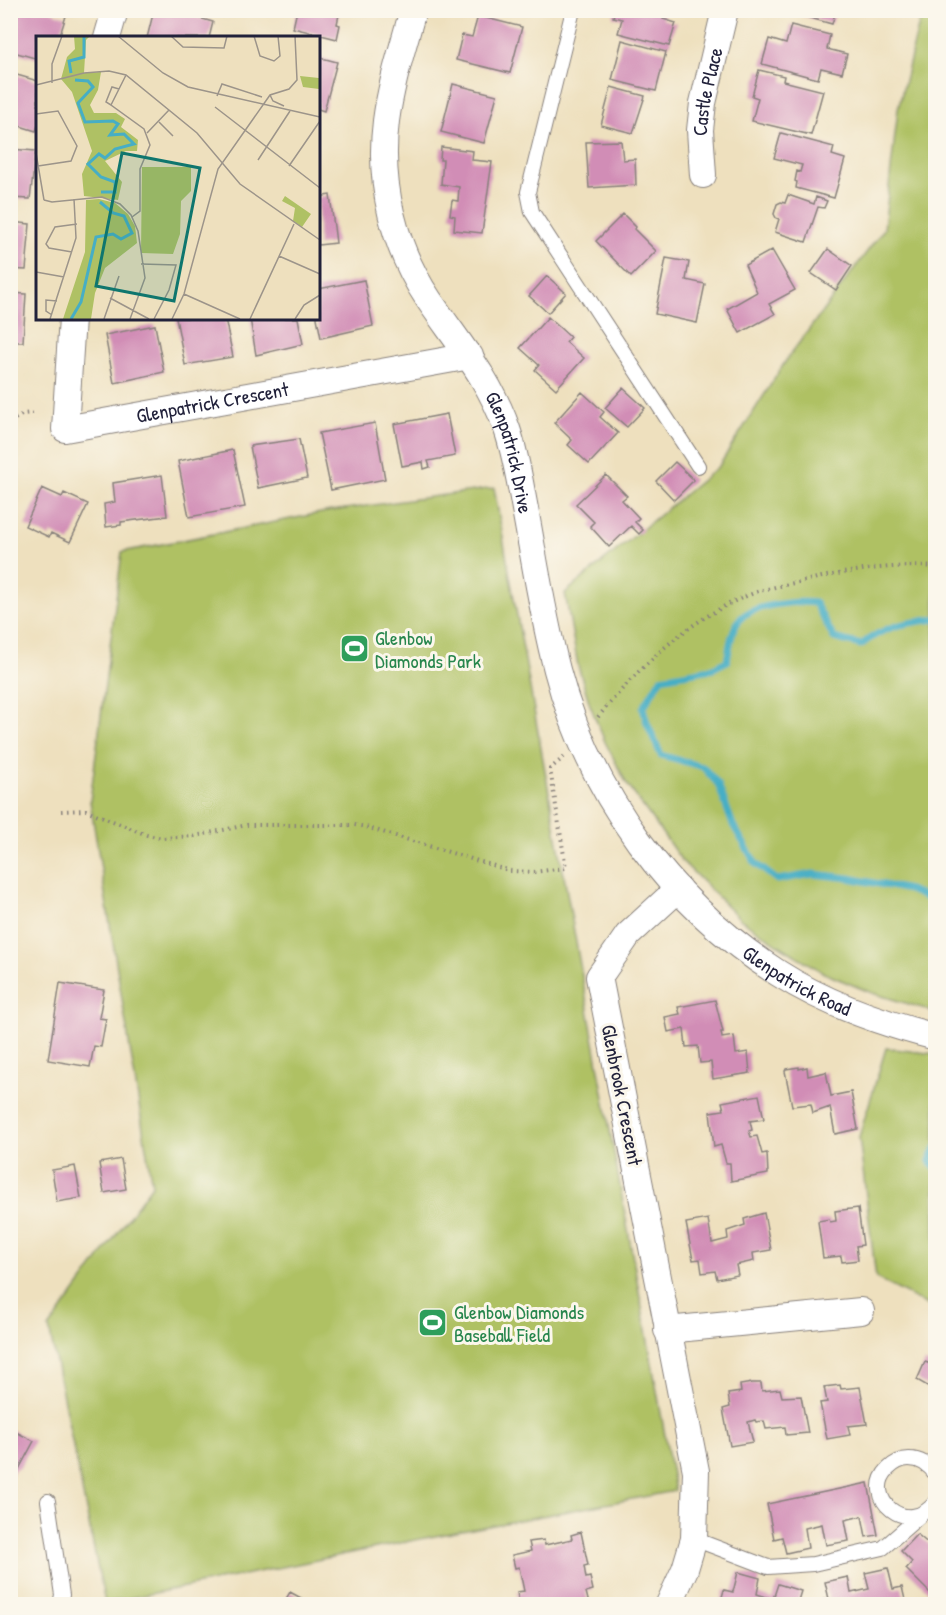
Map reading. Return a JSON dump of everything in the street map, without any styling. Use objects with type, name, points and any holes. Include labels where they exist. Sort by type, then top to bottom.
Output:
[{"type":"street","points":[[108,36],[115,10]]},
{"type":"street","name":"Glenpatrick Drive","points":[[413,10],[390,98],[386,123],[385,159],[389,204],[404,255],[416,279],[470,356],[487,385],[507,431],[518,471],[556,669],[580,738],[628,826],[678,889]]},
{"type":"street","name":"Castle Place","points":[[704,175],[700,130],[703,103],[725,10]]},
{"type":"street","name":"Glenpatrick Crescent","points":[[72,320],[65,429],[470,356]]},
{"type":"street","name":"Glenpatrick Road","points":[[678,889],[730,937],[786,978],[848,1009],[936,1037]]},
{"type":"street","name":"Glenbrook Crescent","points":[[669,1605],[686,1569],[694,1539],[696,1471],[599,977],[628,935],[678,889]]},
{"type":"street","points":[[667,1330],[861,1311]]},
{"type":"lane","points":[[573,10],[528,192],[532,212],[698,465]]},
{"type":"lane","points":[[922,1514],[904,1517],[887,1507],[882,1498],[882,1480],[892,1464],[911,1459],[928,1466],[936,1475]]},
{"type":"lane","points":[[48,1501],[62,1595],[60,1605]]},
{"type":"lane","points":[[694,1539],[768,1567],[813,1564],[883,1548],[930,1509],[936,1501]]},
{"type":"path","points":[[10,422],[23,414],[33,413]]},
{"type":"path","points":[[595,721],[643,666],[699,620],[724,605],[757,592],[836,574],[910,565],[936,567]]},
{"type":"path","points":[[61,811],[86,810],[147,835],[163,838],[195,836],[247,825],[354,825],[510,871],[534,873],[566,868],[550,769],[567,755]]},
{"type":"green space","points":[[922,11],[935,11],[935,1012],[872,993],[824,973],[740,919],[682,861],[627,784],[605,742],[578,666],[565,593],[719,466],[787,359],[884,229],[898,109]]},
{"type":"green space","points":[[494,488],[675,1491],[435,1536],[105,1603],[49,1328],[152,1185],[90,801],[122,552],[331,511]]},
{"type":"green space","points":[[886,1048],[935,1054],[935,1309],[876,1278],[859,1137]]},
{"type":"building","points":[[10,10],[45,10],[66,16],[60,36],[36,36],[36,58],[10,51]]},
{"type":"building","points":[[154,10],[186,10],[185,14],[213,22],[210,36],[148,36]]},
{"type":"building","points":[[297,10],[340,10],[337,39],[293,28]]},
{"type":"building","points":[[615,10],[665,10],[663,19],[676,23],[669,46],[618,33],[622,19],[613,17]]},
{"type":"building","points":[[781,10],[836,10],[832,24]]},
{"type":"building","points":[[478,16],[522,27],[510,73],[456,60],[462,35],[472,37]]},
{"type":"building","points":[[791,25],[830,35],[827,49],[847,54],[842,73],[821,68],[818,79],[762,64],[769,39],[786,44]]},
{"type":"building","points":[[622,40],[666,52],[656,91],[612,80]]},
{"type":"building","points":[[320,58],[337,62],[324,111],[320,110]]},
{"type":"building","points":[[759,70],[784,76],[783,81],[823,91],[811,135],[752,121],[758,98],[752,96]]},
{"type":"building","points":[[10,73],[36,80],[36,131],[10,123]]},
{"type":"building","points":[[453,84],[497,95],[484,143],[441,132]]},
{"type":"building","points":[[611,87],[645,96],[633,133],[601,125]]},
{"type":"building","points":[[781,133],[834,147],[832,155],[845,159],[834,198],[796,188],[797,171],[800,172],[802,165],[774,158]]},
{"type":"building","points":[[621,141],[623,160],[635,159],[636,185],[589,188],[586,142]]},
{"type":"building","points":[[441,147],[473,151],[472,160],[492,162],[482,233],[454,230],[455,216],[450,215],[452,200],[458,201],[459,187],[441,184],[443,160],[440,160]]},
{"type":"building","points":[[10,149],[36,151],[30,199],[10,198]]},
{"type":"building","points":[[330,195],[336,243],[320,245],[320,197]]},
{"type":"building","points":[[788,195],[814,204],[816,197],[827,201],[824,208],[818,207],[806,242],[775,232],[779,219],[774,214],[777,204],[785,203]]},
{"type":"building","points":[[623,214],[656,251],[631,277],[596,241]]},
{"type":"building","points":[[10,222],[30,224],[26,270],[10,269]]},
{"type":"building","points":[[828,249],[852,266],[836,290],[811,273]]},
{"type":"building","points":[[772,250],[795,290],[769,304],[775,314],[740,333],[727,309],[757,292],[745,265]]},
{"type":"building","points":[[666,258],[689,262],[686,280],[705,284],[697,323],[655,314]]},
{"type":"building","points":[[547,276],[566,293],[548,313],[529,296]]},
{"type":"building","points":[[364,280],[373,326],[321,338],[317,320],[320,320],[320,289]]},
{"type":"building","points":[[10,293],[26,294],[23,342],[10,342]]},
{"type":"building","points":[[548,317],[570,337],[566,342],[584,358],[556,389],[535,370],[539,365],[520,348]]},
{"type":"building","points":[[176,320],[225,320],[233,357],[185,365]]},
{"type":"building","points":[[250,320],[298,320],[303,344],[256,355]]},
{"type":"building","points":[[155,325],[164,372],[114,383],[105,335]]},
{"type":"building","points":[[623,388],[645,408],[627,427],[605,408]]},
{"type":"building","points":[[582,392],[604,412],[600,417],[618,433],[589,464],[568,445],[572,440],[554,423]]},
{"type":"building","points":[[447,414],[455,456],[428,461],[430,467],[424,469],[423,462],[402,466],[394,424]]},
{"type":"building","points":[[375,423],[385,479],[331,490],[319,433]]},
{"type":"building","points":[[299,439],[307,478],[258,488],[250,446]]},
{"type":"building","points":[[233,450],[245,507],[189,517],[178,461]]},
{"type":"building","points":[[675,462],[694,480],[674,500],[656,481]]},
{"type":"building","points":[[162,475],[167,516],[121,522],[121,525],[106,527],[104,504],[115,502],[113,483]]},
{"type":"building","points":[[606,475],[627,496],[622,500],[639,518],[635,522],[643,530],[639,534],[631,526],[609,547],[590,526],[594,522],[576,504]]},
{"type":"building","points":[[10,481],[17,488],[10,494]]},
{"type":"building","points":[[42,488],[62,497],[64,493],[88,504],[70,542],[51,533],[49,537],[25,526]]},
{"type":"building","points":[[60,983],[104,990],[99,1018],[106,1019],[101,1047],[94,1046],[90,1067],[48,1060]]},
{"type":"building","points":[[715,1000],[723,1032],[721,1032],[722,1038],[734,1036],[736,1054],[748,1052],[750,1073],[713,1079],[711,1062],[700,1063],[698,1046],[686,1047],[684,1029],[668,1032],[665,1017],[680,1014],[678,1007]]},
{"type":"building","points":[[799,1067],[799,1069],[807,1067],[808,1076],[826,1072],[831,1096],[851,1092],[858,1129],[835,1134],[830,1107],[813,1113],[811,1104],[792,1106],[785,1071]]},
{"type":"building","points":[[759,1095],[764,1119],[750,1121],[752,1130],[749,1131],[751,1137],[757,1136],[762,1154],[767,1153],[768,1174],[731,1181],[730,1163],[726,1163],[721,1145],[714,1147],[710,1112],[724,1110],[722,1102]]},
{"type":"building","points":[[121,1159],[126,1189],[104,1193],[99,1163]]},
{"type":"building","points":[[75,1166],[81,1198],[57,1202],[52,1170]]},
{"type":"building","points":[[858,1208],[863,1245],[856,1246],[858,1260],[842,1262],[841,1256],[823,1258],[818,1221],[829,1219],[830,1222],[836,1221],[835,1211]]},
{"type":"building","points":[[764,1213],[771,1250],[753,1253],[754,1261],[736,1265],[738,1275],[717,1279],[715,1271],[702,1273],[700,1259],[693,1260],[686,1223],[708,1219],[712,1243],[728,1239],[727,1231],[745,1225],[744,1219]]},
{"type":"building","points":[[936,1356],[936,1391],[917,1380],[925,1362],[931,1364]]},
{"type":"building","points":[[761,1383],[762,1391],[780,1389],[782,1397],[801,1396],[808,1433],[786,1435],[785,1427],[766,1429],[764,1421],[756,1422],[755,1420],[748,1422],[753,1442],[730,1446],[723,1409],[730,1407],[728,1394],[741,1392],[740,1385]]},
{"type":"building","points":[[840,1385],[841,1389],[860,1387],[867,1424],[848,1426],[850,1435],[827,1439],[820,1403],[827,1402],[824,1387]]},
{"type":"building","points":[[10,1429],[34,1441],[19,1469],[16,1468],[12,1474],[10,1473]]},
{"type":"building","points":[[868,1483],[878,1535],[866,1537],[862,1516],[845,1520],[849,1541],[826,1545],[822,1524],[805,1528],[808,1548],[786,1553],[782,1537],[774,1539],[767,1504]]},
{"type":"building","points":[[581,1532],[588,1565],[584,1566],[586,1578],[590,1577],[593,1590],[586,1592],[589,1604],[519,1604],[517,1592],[524,1591],[519,1567],[515,1568],[512,1555],[531,1551],[529,1542],[544,1540],[545,1545],[572,1539],[571,1535]]},
{"type":"building","points":[[917,1534],[930,1545],[936,1539],[936,1591],[932,1595],[906,1569],[912,1562],[901,1551]]},
{"type":"building","points":[[888,1568],[893,1589],[902,1587],[906,1604],[821,1604],[820,1600],[829,1599],[825,1582],[848,1577],[851,1593],[869,1589],[865,1573]]},
{"type":"building","points":[[738,1572],[760,1578],[757,1594],[773,1599],[778,1584],[801,1591],[797,1604],[720,1604],[724,1590],[733,1592]]},
{"type":"building","points":[[290,1592],[312,1604],[283,1604]]},
{"type":"waterway","points":[[936,619],[896,626],[879,633],[861,645],[834,638],[815,603],[788,603],[757,609],[742,617],[735,626],[727,661],[711,669],[661,678],[643,708],[661,755],[703,767],[718,784],[733,825],[756,864],[777,880],[813,874],[849,878],[909,890],[936,902]]},
{"type":"waterway","points":[[936,1148],[930,1161],[936,1169]]},
{"type":"place","name":"Glenbow Diamonds Park","points":[[354,649]]},
{"type":"place","name":"Glenbow Diamonds Baseball Field","points":[[433,1323]]}]
